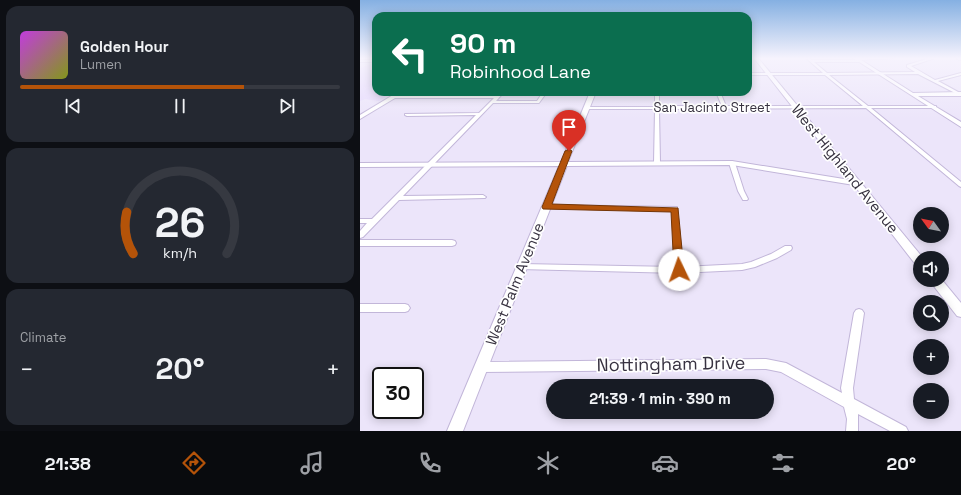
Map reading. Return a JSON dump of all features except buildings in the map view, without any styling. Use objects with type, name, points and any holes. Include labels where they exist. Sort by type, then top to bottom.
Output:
[{"type":"street","name":"West Highland Avenue","points":[[772,78],[913,253]]},
{"type":"street","points":[[831,78],[958,180],[961,185]]},
{"type":"street","points":[[887,78],[914,94],[961,126]]},
{"type":"street","points":[[929,78],[960,94]]},
{"type":"street","points":[[934,81],[951,78]]},
{"type":"street","points":[[914,94],[960,94]]},
{"type":"street","points":[[492,102],[538,102],[542,96]]},
{"type":"street","name":"West Palm Avenue","points":[[455,431],[592,96]]},
{"type":"street","points":[[657,96],[657,163]]},
{"type":"street","points":[[720,96],[724,107]]},
{"type":"street","points":[[360,117],[393,97],[497,97]]},
{"type":"street","points":[[360,235],[497,97]]},
{"type":"street","name":"San Jacinto Street","points":[[587,108],[934,107]]},
{"type":"street","points":[[407,115],[481,114]]},
{"type":"street","points":[[732,163],[745,199]]},
{"type":"street","points":[[360,165],[732,163],[855,183]]},
{"type":"street","points":[[396,198],[483,197]]},
{"type":"street","points":[[546,207],[675,210],[679,270]]},
{"type":"street","points":[[360,221],[374,221]]},
{"type":"street","points":[[360,243],[452,244]]},
{"type":"street","points":[[522,266],[679,270],[752,265],[774,256],[788,248]]},
{"type":"street","points":[[941,287],[961,311]]},
{"type":"street","points":[[360,308],[405,308]]},
{"type":"street","points":[[852,431],[854,415],[847,388],[859,313]]},
{"type":"street","name":"Nottingham Drive","points":[[481,367],[766,364],[782,367],[902,431]]},
{"type":"shaded area","points":[[360,78],[372,78],[372,96],[387,96],[379,101],[365,99],[360,101]]},
{"type":"route","points":[[569,151],[546,207],[675,210],[679,270]]}]
